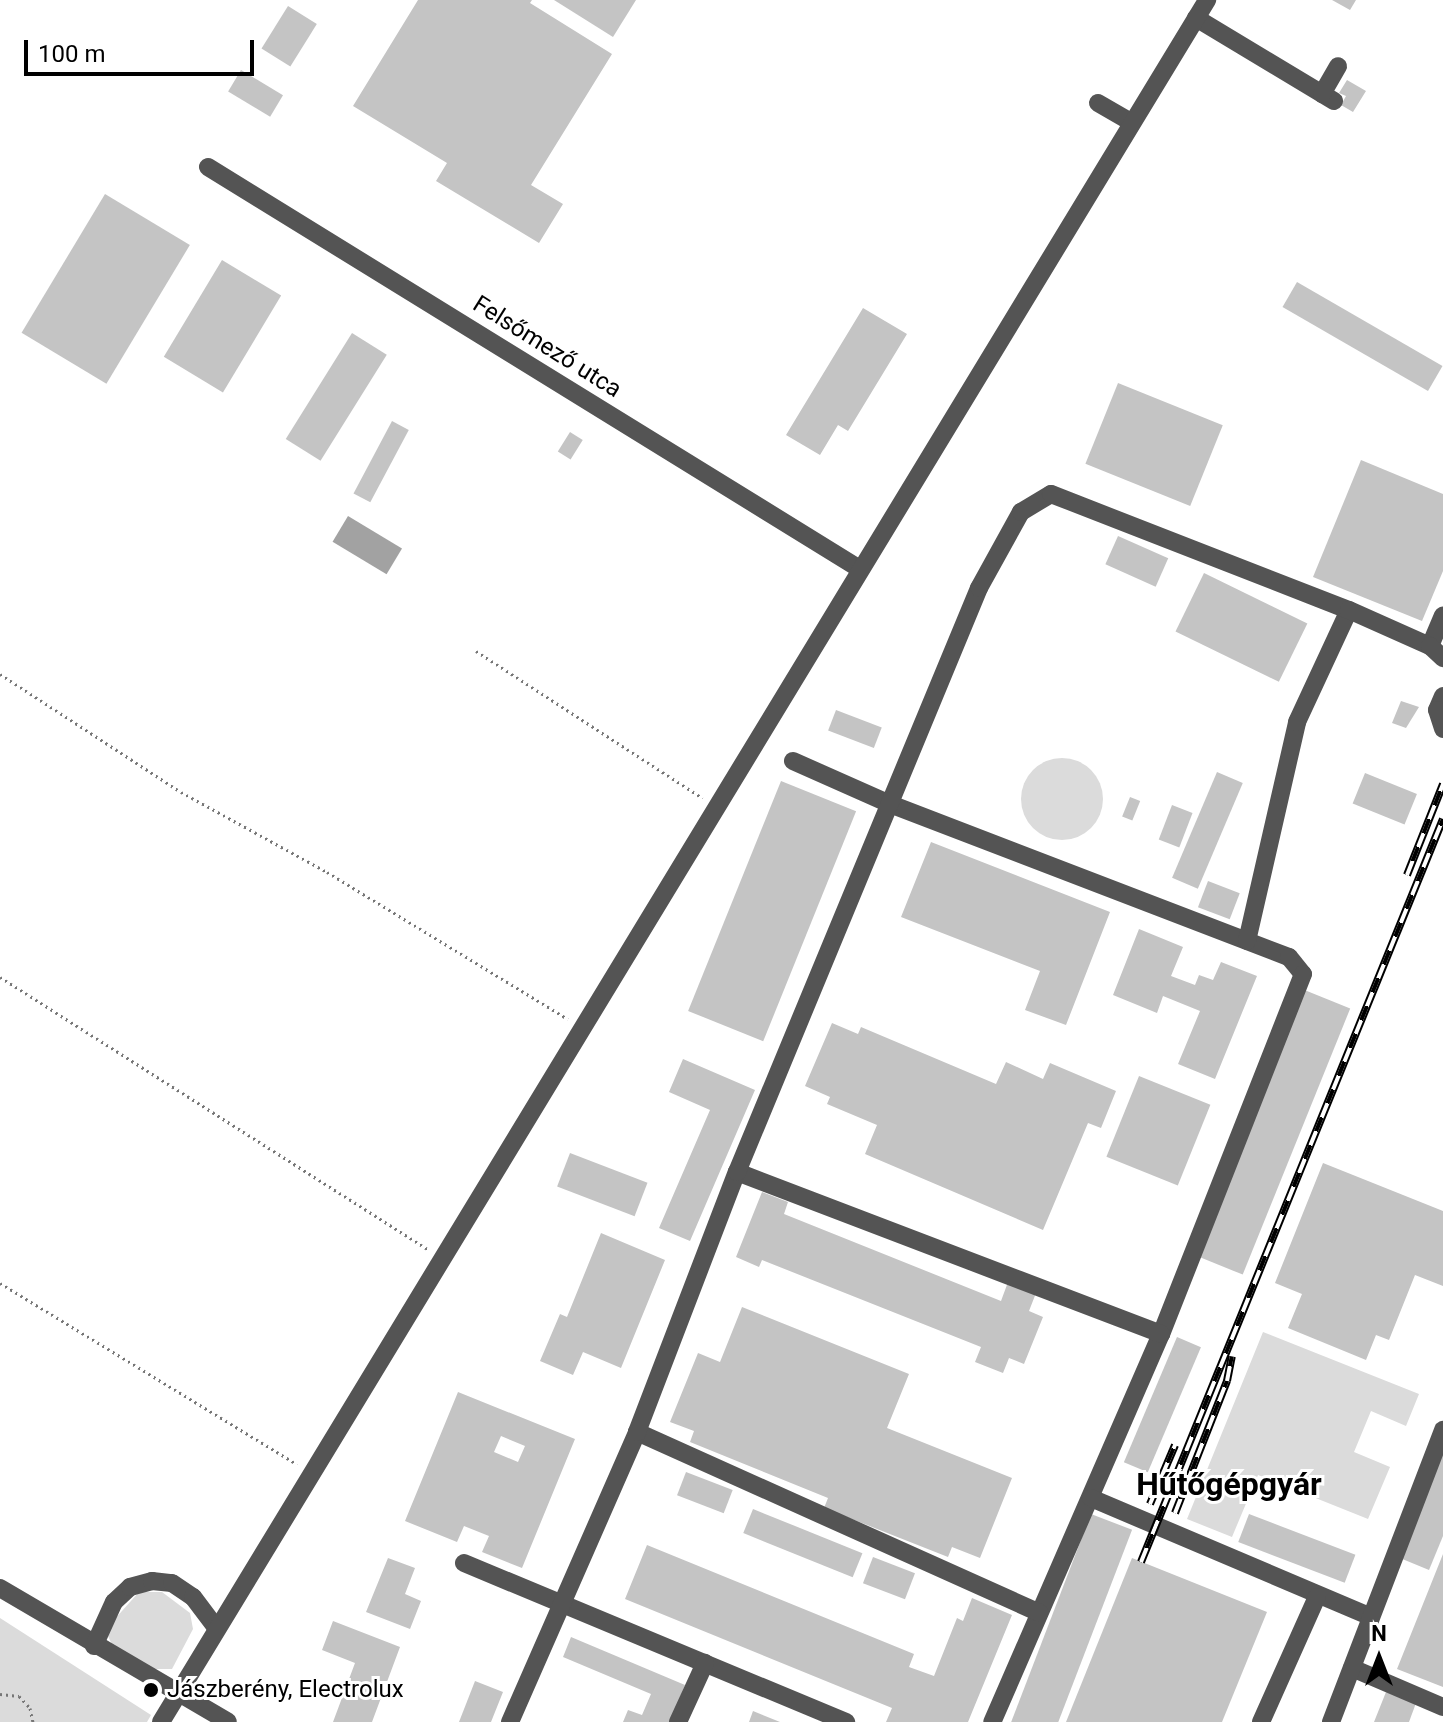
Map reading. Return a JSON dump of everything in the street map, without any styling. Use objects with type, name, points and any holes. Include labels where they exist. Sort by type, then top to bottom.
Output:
[{"type":"street","points":[[161,1722],[1207,0]]},
{"type":"street","points":[[1196,18],[1328,97],[1338,66]]},
{"type":"street","points":[[1098,103],[1132,123]]},
{"type":"street","name":"Felsőmező utca","points":[[208,167],[860,569]]},
{"type":"street","points":[[510,1722],[637,1432],[737,1172],[979,588],[1021,512],[1051,494],[1349,610],[1437,652],[1443,616]]},
{"type":"street","points":[[1247,941],[1297,722],[1349,610]]},
{"type":"street","points":[[1443,696],[1437,710],[1443,729]]},
{"type":"street","points":[[793,761],[890,804],[1289,957],[1303,974],[1161,1334],[992,1722]]},
{"type":"street","points":[[737,1172],[1161,1334]]},
{"type":"street","points":[[1331,1722],[1443,1430]]},
{"type":"street","points":[[637,1432],[1039,1613]]},
{"type":"street","points":[[1091,1498],[1317,1597],[1371,1617]]},
{"type":"street","points":[[464,1563],[846,1722]]},
{"type":"street","points":[[94,1646],[114,1602],[130,1587],[152,1581],[172,1583],[193,1597],[216,1627]]},
{"type":"street","points":[[0,1588],[175,1695],[228,1722]]},
{"type":"street","points":[[1261,1722],[1317,1597]]},
{"type":"street","points":[[678,1722],[705,1663]]},
{"type":"street","points":[[1352,1668],[1443,1707]]},
{"type":"path","points":[[476,651],[715,807]]},
{"type":"path","points":[[0,674],[181,792],[327,872],[581,1027]]},
{"type":"path","points":[[0,977],[441,1258]]},
{"type":"path","points":[[0,1283],[311,1472]]},
{"type":"path","points":[[0,1694],[19,1696],[30,1708],[33,1722]]},
{"type":"shaded area","points":[[348,516],[402,548],[387,574],[333,542]]},
{"type":"shaded area","points":[[1062,758],[1078,761],[1091,770],[1100,783],[1103,799],[1100,815],[1091,828],[1078,837],[1062,840],[1046,837],[1033,828],[1024,815],[1021,799],[1024,783],[1033,770],[1046,761]]},
{"type":"shaded area","points":[[1263,1332],[1419,1394],[1406,1426],[1371,1411],[1354,1452],[1390,1467],[1368,1519],[1258,1475],[1232,1537],[1187,1519]]},
{"type":"shaded area","points":[[139,1592],[162,1592],[190,1613],[193,1629],[172,1669],[148,1669],[115,1651],[108,1636],[113,1621]]},
{"type":"shaded area","points":[[0,1618],[151,1715],[147,1722],[0,1722]]},
{"type":"building","points":[[418,0],[532,0],[530,3],[612,54],[531,185],[563,204],[539,243],[436,181],[447,163],[353,106]]},
{"type":"building","points":[[554,0],[636,0],[613,37]]},
{"type":"building","points":[[1332,0],[1356,0],[1350,10]]},
{"type":"building","points":[[288,6],[317,24],[290,66],[262,48]]},
{"type":"building","points":[[241,70],[283,95],[270,117],[228,91]]},
{"type":"building","points":[[1347,80],[1366,91],[1353,112],[1341,105],[1346,96],[1339,93]]},
{"type":"building","points":[[105,194],[190,245],[106,384],[22,333]]},
{"type":"building","points":[[222,260],[281,296],[223,392],[164,357]]},
{"type":"building","points":[[1297,282],[1442,366],[1428,391],[1282,307]]},
{"type":"building","points":[[863,308],[907,334],[848,431],[838,425],[820,455],[786,435]]},
{"type":"building","points":[[352,333],[387,355],[321,461],[286,439]]},
{"type":"building","points":[[1118,383],[1223,425],[1190,506],[1085,464]]},
{"type":"building","points":[[392,421],[409,430],[370,502],[354,493]]},
{"type":"building","points":[[570,432],[583,440],[571,459],[558,452]]},
{"type":"building","points":[[1361,460],[1443,494],[1443,571],[1422,621],[1313,577]]},
{"type":"building","points":[[1118,536],[1168,558],[1156,587],[1105,564]]},
{"type":"building","points":[[1204,573],[1307,623],[1279,682],[1176,631]]},
{"type":"building","points":[[1401,701],[1419,707],[1406,728],[1392,723]]},
{"type":"building","points":[[836,710],[882,728],[874,748],[828,731]]},
{"type":"building","points":[[1217,772],[1243,783],[1198,889],[1172,878]]},
{"type":"building","points":[[1365,773],[1417,794],[1405,825],[1353,804]]},
{"type":"building","points":[[781,781],[856,811],[763,1041],[688,1011]]},
{"type":"building","points":[[1130,797],[1140,801],[1132,821],[1122,816]]},
{"type":"building","points":[[1172,805],[1193,813],[1179,847],[1159,840]]},
{"type":"building","points":[[931,842],[1110,912],[1066,1025],[1025,1010],[1040,971],[901,917]]},
{"type":"building","points":[[1208,881],[1240,893],[1230,919],[1198,907]]},
{"type":"building","points":[[1139,929],[1183,947],[1171,976],[1195,985],[1199,975],[1213,980],[1221,962],[1257,976],[1215,1079],[1178,1064],[1200,1011],[1163,996],[1157,1013],[1113,995]]},
{"type":"building","points":[[1302,989],[1350,1008],[1243,1275],[1194,1255]]},
{"type":"building","points":[[832,1023],[858,1034],[861,1027],[996,1084],[1006,1062],[1043,1079],[1050,1063],[1116,1091],[1101,1128],[1088,1123],[1043,1230],[865,1154],[877,1125],[827,1104],[830,1097],[805,1086]]},
{"type":"building","points":[[683,1059],[755,1090],[690,1241],[659,1228],[710,1110],[669,1092]]},
{"type":"building","points":[[1139,1076],[1210,1105],[1178,1186],[1106,1157]]},
{"type":"building","points":[[570,1153],[647,1183],[635,1216],[557,1187]]},
{"type":"building","points":[[1323,1163],[1443,1211],[1443,1286],[1415,1275],[1389,1340],[1376,1335],[1366,1360],[1288,1328],[1302,1294],[1275,1283]]},
{"type":"building","points":[[762,1192],[788,1202],[784,1214],[1001,1301],[1008,1282],[1036,1293],[1029,1311],[1043,1317],[1024,1364],[1009,1358],[1003,1373],[975,1362],[981,1347],[762,1260],[759,1267],[736,1257]]},
{"type":"building","points":[[601,1233],[665,1260],[621,1368],[583,1352],[573,1375],[540,1361],[560,1314],[567,1317]]},
{"type":"building","points":[[742,1307],[909,1374],[887,1428],[1012,1478],[980,1558],[952,1547],[948,1557],[824,1508],[828,1498],[690,1442],[694,1431],[670,1422],[698,1353],[720,1362]]},
{"type":"building","points":[[1177,1337],[1201,1347],[1148,1472],[1124,1462]]},
{"type":"building","points":[[458,1392],[575,1439],[522,1568],[482,1552],[489,1536],[464,1526],[457,1542],[405,1521]],"holes":[[[501,1436],[525,1446],[518,1462],[494,1452]]]},
{"type":"building","points":[[1443,1435],[1443,1536],[1429,1570],[1395,1556]]},
{"type":"building","points":[[686,1472],[733,1490],[724,1513],[677,1495]]},
{"type":"building","points":[[753,1509],[862,1553],[853,1577],[743,1533]]},
{"type":"building","points":[[1091,1514],[1132,1530],[1058,1722],[1011,1722]]},
{"type":"building","points":[[1249,1514],[1355,1555],[1345,1583],[1238,1542]]},
{"type":"building","points":[[647,1545],[914,1654],[909,1667],[934,1676],[957,1618],[963,1621],[972,1598],[1012,1615],[968,1722],[886,1722],[892,1708],[625,1599]]},
{"type":"building","points":[[1443,1554],[1443,1687],[1397,1669]]},
{"type":"building","points":[[873,1557],[915,1573],[905,1599],[863,1583]]},
{"type":"building","points":[[388,1558],[415,1568],[405,1594],[421,1601],[410,1629],[366,1612]]},
{"type":"building","points":[[1132,1558],[1267,1612],[1222,1722],[1066,1722]]},
{"type":"building","points":[[333,1621],[400,1647],[372,1722],[333,1722],[355,1663],[322,1650]]},
{"type":"building","points":[[571,1637],[685,1685],[670,1722],[623,1722],[628,1710],[642,1715],[651,1694],[563,1657]]},
{"type":"building","points":[[475,1681],[503,1692],[491,1722],[459,1722]]},
{"type":"building","points":[[1386,1692],[1416,1703],[1409,1722],[1374,1722]]},
{"type":"building","points":[[753,1711],[780,1722],[749,1722]]},
{"type":"railway","points":[[1407,875],[1443,784]]},
{"type":"railway","points":[[1141,1562],[1443,819]]},
{"type":"railway","points":[[1175,1513],[1227,1381],[1232,1356]]},
{"type":"railway","points":[[1150,1504],[1175,1445]]},
{"type":"place","name":"Jászberény, Electrolux","points":[[151,1690]]},
{"type":"district","name":"Hűtőgépgyár","points":[[1229,1484]]}]
